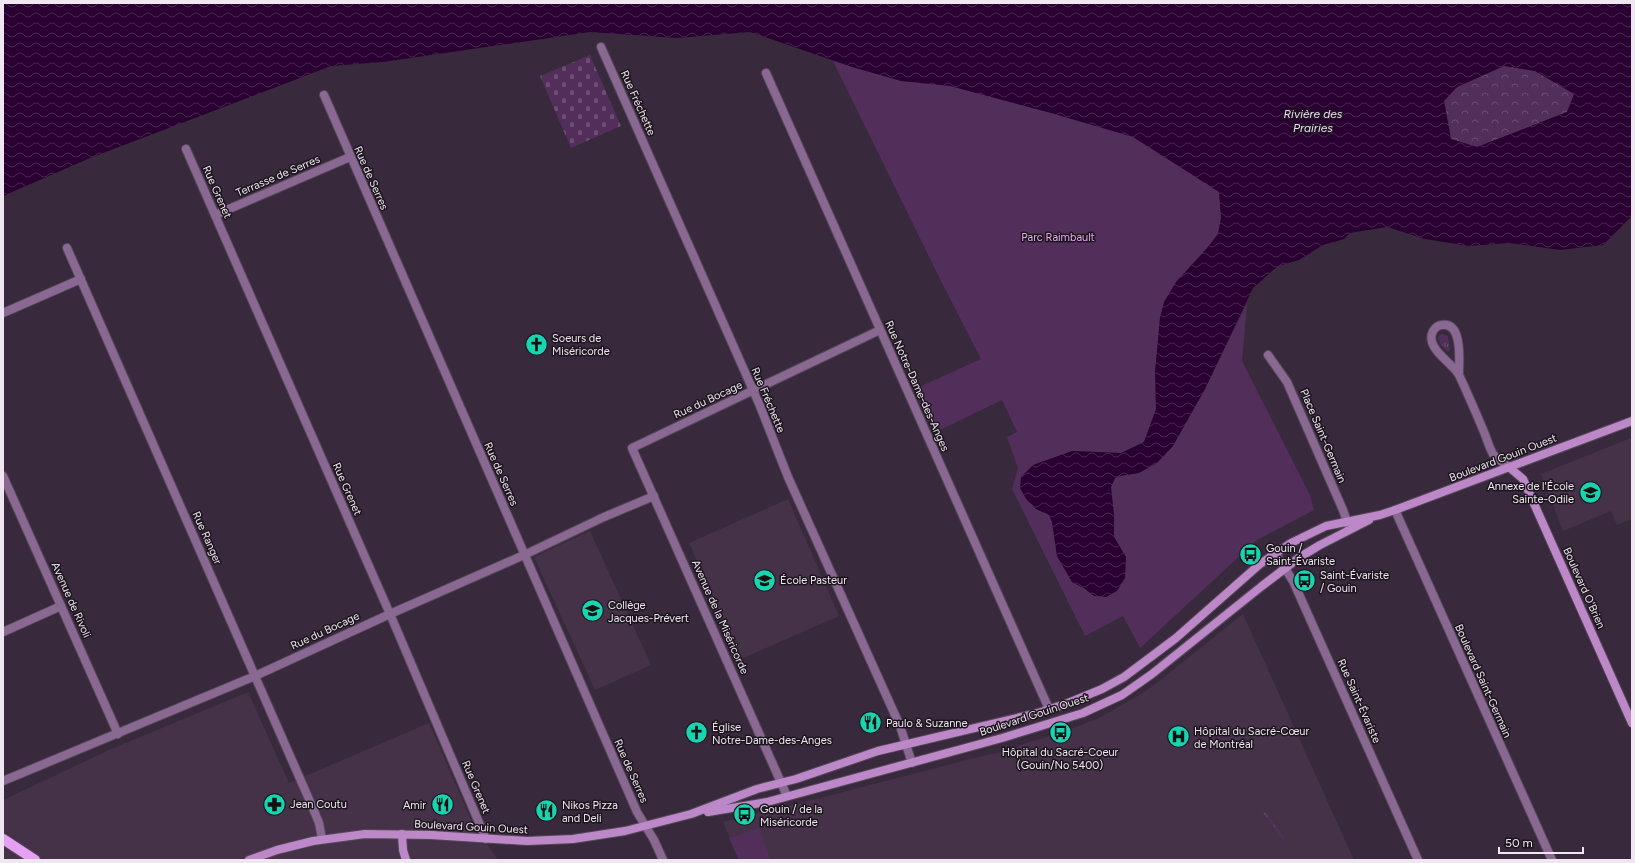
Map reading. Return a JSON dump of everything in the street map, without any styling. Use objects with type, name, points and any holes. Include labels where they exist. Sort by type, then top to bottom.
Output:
[{"type":"main road","points":[[3,839],[36,860]]},
{"type":"street","name":"Rue Fréchette","points":[[601,47],[753,391],[788,477],[900,726],[912,763]]},
{"type":"street","name":"Rue Notre-Dame-des-Anges","points":[[766,73],[1049,709]]},
{"type":"street","name":"Rue de Serres","points":[[324,95],[637,812],[654,840],[663,860]]},
{"type":"street","name":"Rue Grenet","points":[[186,149],[390,614],[486,839]]},
{"type":"street","name":"Terrasse de Serres","points":[[215,215],[350,157]]},
{"type":"street","name":"Rue Ranger","points":[[67,248],[312,806],[319,823],[322,839]]},
{"type":"street","points":[[3,313],[81,279]]},
{"type":"street","points":[[1459,373],[1437,351],[1432,343],[1431,335],[1433,330],[1438,326],[1445,324],[1450,326],[1456,332],[1459,373],[1494,455],[1510,468]]},
{"type":"street","name":"Rue du Bocage","points":[[632,448],[880,330]]},
{"type":"street","name":"Place Saint-Germain","points":[[1268,355],[1287,382],[1350,530]]},
{"type":"street","name":"Boulevard Gouin Ouest","points":[[249,860],[277,850],[322,839],[365,834],[402,834],[527,841],[573,839],[612,834],[645,827],[691,814],[758,789],[781,783],[878,751],[1049,709],[1102,689],[1124,677],[1172,641],[1227,592],[1275,553],[1308,534],[1326,526],[1380,515],[1395,510],[1632,421]]},
{"type":"street","name":"Avenue de la Miséricorde","points":[[632,448],[787,796]]},
{"type":"street","name":"Boulevard O'Brien","points":[[1510,468],[1523,479],[1632,723]]},
{"type":"street","name":"Avenue de Rivoli","points":[[3,476],[118,734]]},
{"type":"street","name":"Rue du Bocage","points":[[3,781],[255,676],[524,555],[589,524],[654,496]]},
{"type":"street","name":"Boulevard Saint-Germain","points":[[1395,510],[1552,860]]},
{"type":"street","name":"Boulevard Gouin Ouest","points":[[691,814],[767,802],[912,763],[1072,717],[1115,698],[1159,670],[1285,568],[1316,547],[1380,515]]},
{"type":"street","name":"Rue Saint-Évariste","points":[[1275,553],[1296,588],[1418,860]]},
{"type":"street","points":[[3,632],[61,606]]},
{"type":"street","points":[[402,834],[403,850],[406,860]]},
{"type":"shaded area","name":"Annexe de l'École Sainte-Odile","points":[[1631,438],[1632,519],[1617,525],[1611,511],[1563,531],[1541,474]]},
{"type":"shaded area","name":"École Pasteur","points":[[788,499],[839,616],[741,659],[689,543]]},
{"type":"shaded area","name":"Collège Jacques-Prévert","points":[[590,531],[651,665],[595,690],[534,557]]},
{"type":"shaded area","name":"Hôpital du Sacré-Cœur de Montréal","points":[[1243,614],[1354,860],[739,860],[723,822],[738,818],[738,821],[745,819],[745,816],[994,754],[1056,734],[1057,738],[1063,736],[1062,732],[1097,719],[1141,694]]},
{"type":"shaded area","points":[[248,692],[289,783],[429,723],[473,824],[498,860],[3,860],[3,800],[109,750]]},
{"type":"green space","points":[[590,55],[621,126],[571,148],[540,76]]},
{"type":"green space","name":"Parc Raimbault","points":[[833,61],[899,68],[1137,129],[1219,191],[1221,218],[1218,234],[1164,302],[1160,318],[1155,372],[1156,409],[1144,442],[1121,453],[1072,451],[1036,509],[1049,515],[1052,522],[1057,556],[1072,582],[1084,588],[1094,596],[1126,557],[1114,537],[1114,516],[1111,487],[1115,478],[1139,473],[1205,389],[1247,303],[1242,361],[1310,495],[1314,510],[1257,540],[1140,648],[1123,616],[1085,636],[1012,489],[1018,468],[1007,437],[1017,432],[1002,400],[936,432],[917,388],[981,359]]},
{"type":"green space","points":[[1504,66],[1535,71],[1575,94],[1567,112],[1477,147],[1451,139],[1444,101],[1457,87]]},
{"type":"green space","points":[[1442,334],[1448,336],[1450,350],[1448,352],[1439,342],[1438,337]]},
{"type":"green space","points":[[1262,811],[1265,812],[1284,838],[1283,840]]},
{"type":"green space","points":[[760,828],[770,860],[739,860],[729,838]]},
{"type":"water","name":"Rivière des Prairies","points":[[3,3],[1632,3],[1632,216],[1603,245],[1560,250],[1509,243],[1469,246],[1425,239],[1387,227],[1350,233],[1344,239],[1323,245],[1299,260],[1278,266],[1253,288],[1205,389],[1173,446],[1157,463],[1139,473],[1115,478],[1111,487],[1114,516],[1114,537],[1126,557],[1125,578],[1117,591],[1106,597],[1094,596],[1084,588],[1072,582],[1057,556],[1052,522],[1049,515],[1036,509],[1026,499],[1020,488],[1021,477],[1033,465],[1072,451],[1121,453],[1144,442],[1156,409],[1155,372],[1160,318],[1164,302],[1176,282],[1218,234],[1221,218],[1219,192],[1133,137],[950,86],[901,81],[852,67],[750,32],[677,38],[590,32],[383,62],[331,66],[90,158],[3,196]],"holes":[[[1504,66],[1535,71],[1574,94],[1567,112],[1477,147],[1451,139],[1444,101],[1457,87]]]},
{"type":"place","name":"Soeurs de Miséricorde","points":[[536,344]]},
{"type":"place","name":"Annexe de l'École Sainte-Odile","points":[[1590,492]]},
{"type":"place","name":"Gouin / Saint-Évariste","points":[[1251,554]]},
{"type":"place","name":"École Pasteur","points":[[764,580]]},
{"type":"place","name":"Saint-Évariste / Gouin","points":[[1304,581]]},
{"type":"place","name":"Collège Jacques-Prévert","points":[[592,611]]},
{"type":"place","name":"Paulo & Suzanne","points":[[871,723]]},
{"type":"place","name":"Hôpital du Sacré-Coeur (Gouin/No 5400)","points":[[1060,732]]},
{"type":"place","name":"Église Notre-Dame-des-Anges","points":[[696,733]]},
{"type":"place","name":"Hôpital du Sacré-Cœur de Montréal","points":[[1179,737]]},
{"type":"place","name":"Jean Coutu","points":[[275,804]]},
{"type":"place","name":"Amir","points":[[442,805]]},
{"type":"place","name":"Nikos Pizza and Deli","points":[[547,811]]},
{"type":"place","name":"Gouin / de la Miséricorde","points":[[744,815]]}]
